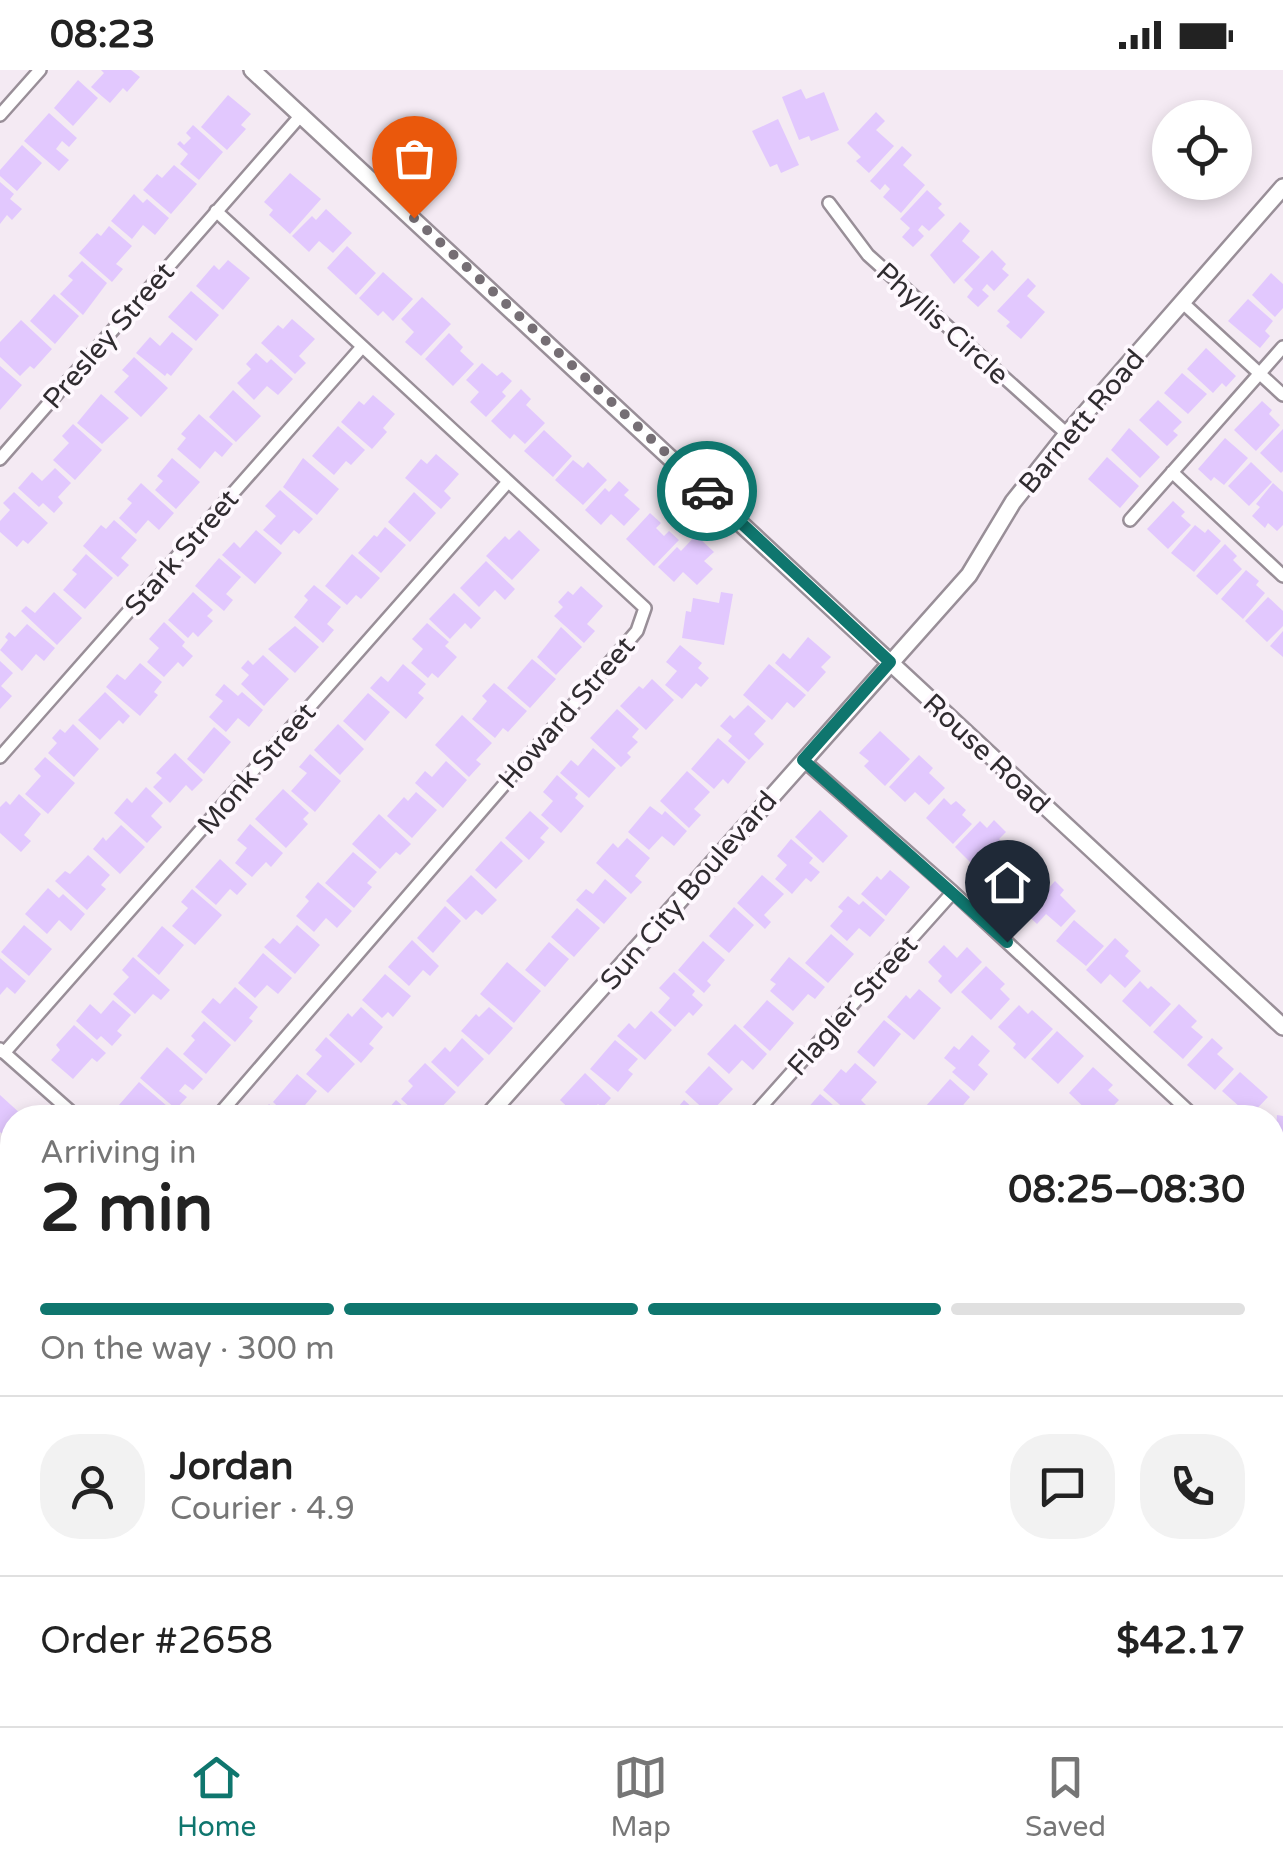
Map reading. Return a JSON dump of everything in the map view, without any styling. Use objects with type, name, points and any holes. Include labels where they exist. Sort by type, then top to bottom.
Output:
[{"type":"street","points":[[0,115],[40,70]]},
{"type":"street","name":"Rouse Road","points":[[252,70],[1283,1027]]},
{"type":"street","name":"Presley Street","points":[[0,459],[302,114]]},
{"type":"street","name":"Barnett Road","points":[[890,662],[969,575],[1013,502],[1067,434],[1283,188]]},
{"type":"street","name":"Phyllis Circle","points":[[830,202],[868,255],[1067,434]]},
{"type":"street","name":"Howard Street","points":[[216,211],[645,608],[637,631],[227,1105]]},
{"type":"street","points":[[1183,303],[1283,395]]},
{"type":"street","name":"Stark Street","points":[[0,757],[362,347]]},
{"type":"street","points":[[1130,520],[1283,347]]},
{"type":"street","points":[[1172,472],[1283,576]]},
{"type":"street","name":"Monk Street","points":[[2,1051],[508,482]]},
{"type":"street","name":"Sun City Boulevard","points":[[498,1105],[890,662]]},
{"type":"street","points":[[803,760],[953,892],[1182,1105]]},
{"type":"street","name":"Flagler Street","points":[[763,1105],[953,892]]},
{"type":"street","points":[[2,1051],[63,1105]]},
{"type":"building","points":[[101,70],[131,70],[140,77],[110,103],[91,87],[104,73]]},
{"type":"building","points":[[78,80],[98,98],[73,126],[54,108]]},
{"type":"building","points":[[801,89],[806,99],[824,92],[839,130],[811,141],[809,136],[799,140],[782,97]]},
{"type":"building","points":[[228,95],[251,114],[241,125],[246,129],[227,150],[201,127]]},
{"type":"building","points":[[876,112],[885,121],[876,130],[894,146],[869,173],[856,161],[861,157],[847,143]]},
{"type":"building","points":[[49,113],[77,138],[69,147],[62,141],[56,149],[69,160],[59,171],[24,141]]},
{"type":"building","points":[[778,119],[799,165],[781,173],[777,164],[770,167],[752,131]]},
{"type":"building","points":[[193,125],[223,152],[199,180],[180,164],[188,154],[177,144],[180,141],[184,145],[191,138],[186,133]]},
{"type":"building","points":[[22,145],[42,163],[17,191],[0,176],[0,170]]},
{"type":"building","points":[[902,146],[912,155],[903,165],[925,185],[901,213],[883,197],[890,189],[885,184],[880,190],[870,181]]},
{"type":"building","points":[[174,165],[197,184],[171,214],[143,190],[157,174],[162,178]]},
{"type":"building","points":[[290,173],[321,199],[290,234],[269,215],[273,210],[264,202]]},
{"type":"building","points":[[0,182],[14,194],[10,199],[22,209],[12,220],[7,215],[0,224]]},
{"type":"building","points":[[927,190],[942,204],[938,208],[945,215],[929,231],[922,225],[918,230],[924,236],[913,247],[902,237],[910,228],[900,219]]},
{"type":"building","points":[[134,194],[143,203],[147,199],[169,218],[155,235],[143,225],[132,239],[111,221]]},
{"type":"building","points":[[326,209],[352,233],[333,253],[319,241],[309,252],[292,236],[312,216],[316,220]]},
{"type":"building","points":[[960,222],[970,231],[962,241],[980,257],[954,284],[930,255]]},
{"type":"building","points":[[109,226],[132,246],[116,264],[123,269],[112,282],[79,253]]},
{"type":"building","points":[[347,246],[376,273],[356,295],[327,268]]},
{"type":"building","points":[[992,250],[1006,264],[1002,269],[1009,275],[994,291],[987,284],[982,290],[989,296],[978,307],[967,297],[973,289],[964,280]]},
{"type":"building","points":[[228,260],[250,278],[223,310],[196,286],[214,265],[219,270]]},
{"type":"building","points":[[82,261],[107,283],[83,315],[60,294],[73,280],[68,276]]},
{"type":"building","points":[[383,272],[413,299],[393,321],[383,311],[378,316],[359,298]]},
{"type":"building","points":[[1271,273],[1283,284],[1283,308],[1275,317],[1252,295]]},
{"type":"building","points":[[1028,278],[1036,286],[1027,296],[1045,312],[1021,339],[997,311]]},
{"type":"building","points":[[191,291],[219,315],[196,341],[168,317]]},
{"type":"building","points":[[54,294],[79,316],[55,344],[30,321]]},
{"type":"building","points":[[422,297],[451,324],[421,356],[405,342],[414,332],[401,319]]},
{"type":"building","points":[[1248,299],[1273,321],[1265,331],[1270,336],[1260,348],[1228,321]]},
{"type":"building","points":[[292,319],[315,339],[299,356],[306,363],[295,374],[261,343],[278,325],[283,329]]},
{"type":"building","points":[[21,320],[52,349],[34,369],[30,366],[20,376],[0,357],[0,342]]},
{"type":"building","points":[[172,332],[193,349],[171,376],[165,376],[136,353],[150,337],[160,346]]},
{"type":"building","points":[[449,333],[474,364],[453,386],[425,359]]},
{"type":"building","points":[[1206,348],[1236,376],[1213,393],[1187,369]]},
{"type":"building","points":[[256,353],[267,363],[271,359],[293,379],[278,395],[267,386],[254,400],[237,383],[251,369],[246,364]]},
{"type":"building","points":[[134,357],[168,388],[141,417],[114,392],[129,376],[122,370]]},
{"type":"building","points":[[482,363],[497,376],[502,372],[512,381],[502,392],[506,396],[486,417],[470,402],[479,392],[466,380]]},
{"type":"building","points":[[0,366],[22,385],[0,410]]},
{"type":"building","points":[[1182,373],[1207,394],[1188,414],[1164,393]]},
{"type":"building","points":[[521,389],[531,399],[526,405],[545,423],[525,444],[514,434],[510,439],[491,421]]},
{"type":"building","points":[[233,390],[261,416],[236,442],[209,417]]},
{"type":"building","points":[[101,394],[129,418],[102,444],[77,423]]},
{"type":"building","points":[[373,395],[395,414],[383,428],[387,432],[372,449],[341,422],[359,401],[364,405]]},
{"type":"building","points":[[1158,400],[1182,422],[1173,431],[1178,435],[1167,446],[1139,420]]},
{"type":"building","points":[[1262,401],[1280,425],[1256,451],[1234,430]]},
{"type":"building","points":[[199,414],[233,444],[222,457],[215,451],[200,469],[177,449],[186,438],[181,434]]},
{"type":"building","points":[[73,424],[102,450],[75,480],[53,460],[69,443],[62,436]]},
{"type":"building","points":[[338,426],[365,450],[351,465],[346,461],[334,475],[312,456]]},
{"type":"building","points":[[1129,428],[1160,457],[1140,478],[1111,450]]},
{"type":"building","points":[[1283,429],[1283,471],[1281,473],[1260,453]]},
{"type":"building","points":[[544,430],[572,456],[553,477],[524,451]]},
{"type":"building","points":[[1225,438],[1248,458],[1224,485],[1214,477],[1211,481],[1198,469]]},
{"type":"building","points":[[436,454],[459,474],[444,491],[451,498],[441,509],[405,478],[421,459],[427,464]]},
{"type":"building","points":[[1107,457],[1139,486],[1120,508],[1088,479]]},
{"type":"building","points":[[172,458],[200,482],[176,509],[155,490],[163,481],[157,476]]},
{"type":"building","points":[[303,458],[339,489],[317,515],[283,487]]},
{"type":"building","points":[[573,460],[583,468],[588,462],[607,480],[583,505],[555,480]]},
{"type":"building","points":[[1251,462],[1272,482],[1249,506],[1228,486]]},
{"type":"building","points":[[55,468],[71,483],[58,497],[63,503],[54,513],[43,503],[39,507],[18,488],[32,472],[42,481]]},
{"type":"building","points":[[619,481],[629,490],[624,495],[640,509],[624,526],[611,514],[601,525],[585,510],[605,488],[609,492]]},
{"type":"building","points":[[141,483],[174,513],[159,530],[148,520],[136,534],[119,518],[132,503],[127,499]]},
{"type":"building","points":[[1273,483],[1283,492],[1283,525],[1277,531],[1268,523],[1265,528],[1252,516],[1260,507],[1256,504]]},
{"type":"building","points":[[280,490],[313,519],[299,534],[294,530],[281,545],[263,530],[276,516],[265,506]]},
{"type":"building","points":[[14,492],[48,523],[28,544],[23,540],[17,547],[0,532],[0,521],[10,510],[3,503]]},
{"type":"building","points":[[414,492],[436,513],[410,542],[388,522]]},
{"type":"building","points":[[1173,501],[1191,525],[1168,549],[1147,529]]},
{"type":"building","points":[[650,513],[661,523],[656,528],[664,536],[669,531],[679,540],[654,566],[626,539]]},
{"type":"building","points":[[114,520],[137,540],[121,558],[129,565],[118,577],[83,546],[101,525],[106,529]]},
{"type":"building","points":[[1195,525],[1205,533],[1208,529],[1221,541],[1194,572],[1171,553]]},
{"type":"building","points":[[385,527],[406,545],[381,573],[358,553]]},
{"type":"building","points":[[256,530],[282,553],[255,584],[222,555],[234,542],[240,548]]},
{"type":"building","points":[[519,530],[540,550],[512,580],[486,556],[505,536],[509,540]]},
{"type":"building","points":[[696,535],[714,552],[704,561],[713,569],[697,585],[683,572],[674,582],[658,567],[677,547],[681,551]]},
{"type":"building","points":[[1225,544],[1237,556],[1233,560],[1242,569],[1217,595],[1196,576]]},
{"type":"building","points":[[86,554],[113,578],[85,609],[63,590],[77,574],[72,570]]},
{"type":"building","points":[[352,554],[380,578],[361,599],[356,595],[347,605],[325,586]]},
{"type":"building","points":[[219,558],[241,577],[226,594],[233,600],[224,611],[195,586]]},
{"type":"building","points":[[486,561],[515,589],[505,600],[495,590],[479,607],[460,588]]},
{"type":"building","points":[[1246,570],[1259,581],[1256,585],[1265,593],[1243,619],[1221,599]]},
{"type":"building","points":[[314,585],[341,607],[327,624],[334,630],[323,643],[294,617]]},
{"type":"building","points":[[581,586],[603,606],[587,624],[595,631],[584,643],[554,616],[563,607],[558,602],[568,591],[573,595]]},
{"type":"building","points":[[54,592],[82,618],[57,645],[21,611],[26,606],[35,613]]},
{"type":"building","points":[[193,592],[213,610],[207,616],[213,621],[198,637],[193,632],[188,638],[168,620]]},
{"type":"building","points":[[721,592],[733,594],[724,645],[682,638],[686,611],[691,612],[693,598],[719,603]]},
{"type":"building","points":[[454,593],[481,618],[471,629],[465,623],[450,639],[429,619]]},
{"type":"building","points":[[1268,597],[1283,611],[1283,626],[1267,642],[1245,621]]},
{"type":"building","points":[[164,622],[193,656],[183,667],[178,662],[164,677],[147,662],[159,648],[149,639]]},
{"type":"building","points":[[427,623],[449,642],[445,646],[457,657],[438,678],[432,673],[428,678],[411,663],[423,649],[412,639]]},
{"type":"building","points":[[27,624],[55,648],[44,661],[36,654],[22,671],[0,650],[9,632],[15,637]]},
{"type":"building","points":[[295,626],[319,647],[295,673],[268,649]]},
{"type":"building","points":[[561,627],[582,647],[556,675],[537,657]]},
{"type":"building","points":[[1283,631],[1283,657],[1270,646]]},
{"type":"building","points":[[808,637],[831,657],[821,667],[826,672],[808,692],[775,663],[783,653],[790,659]]},
{"type":"building","points":[[680,645],[702,663],[698,668],[709,678],[701,687],[696,683],[682,699],[665,685],[677,671],[666,662]]},
{"type":"building","points":[[263,655],[289,679],[264,706],[241,684],[249,675],[241,668],[248,660],[253,665]]},
{"type":"building","points":[[532,659],[556,679],[530,708],[507,688]]},
{"type":"building","points":[[0,661],[13,673],[1,686],[12,696],[0,709]]},
{"type":"building","points":[[140,663],[162,682],[154,692],[158,695],[140,716],[106,687],[117,674],[125,680]]},
{"type":"building","points":[[403,664],[426,684],[418,693],[424,698],[406,719],[370,688],[381,676],[388,682]]},
{"type":"building","points":[[769,664],[806,695],[794,708],[787,702],[772,720],[743,695]]},
{"type":"building","points":[[652,679],[674,700],[646,730],[620,706],[639,686],[643,689]]},
{"type":"building","points":[[494,683],[527,711],[508,732],[503,728],[495,738],[472,719],[487,701],[482,696]]},
{"type":"building","points":[[224,684],[238,696],[242,692],[263,710],[249,727],[238,718],[226,732],[209,717],[223,701],[215,695]]},
{"type":"building","points":[[105,692],[130,716],[123,724],[119,720],[100,740],[78,720]]},
{"type":"building","points":[[368,693],[390,712],[365,741],[343,721]]},
{"type":"building","points":[[748,705],[766,721],[754,734],[764,744],[749,760],[728,741],[732,736],[720,726]]},
{"type":"building","points":[[617,709],[639,729],[632,737],[638,742],[627,753],[631,757],[621,767],[590,738]]},
{"type":"building","points":[[462,715],[492,743],[476,760],[481,764],[469,777],[435,745]]},
{"type":"building","points":[[73,724],[99,749],[74,777],[48,753],[57,743],[52,738],[60,729],[65,733]]},
{"type":"building","points":[[338,724],[364,749],[340,775],[314,750]]},
{"type":"building","points":[[214,727],[231,742],[204,774],[187,759]]},
{"type":"building","points":[[880,731],[910,759],[885,786],[864,766],[869,761],[859,753]]},
{"type":"building","points":[[718,738],[746,762],[728,784],[723,779],[714,789],[691,769]]},
{"type":"building","points":[[593,748],[616,768],[589,798],[560,773],[571,760],[578,766]]},
{"type":"building","points":[[175,753],[203,780],[192,791],[186,785],[170,803],[153,787],[162,778],[156,773]]},
{"type":"building","points":[[310,754],[341,781],[315,812],[291,791],[307,773],[299,767]]},
{"type":"building","points":[[919,755],[933,768],[929,773],[945,788],[929,805],[915,792],[905,802],[889,787]]},
{"type":"building","points":[[45,757],[75,783],[48,814],[25,794],[41,776],[34,769]]},
{"type":"building","points":[[446,761],[467,780],[443,808],[415,783],[425,771],[432,777]]},
{"type":"building","points":[[687,771],[710,792],[694,809],[701,815],[689,828],[660,801]]},
{"type":"building","points":[[557,775],[578,794],[575,798],[584,806],[561,833],[541,815],[553,801],[543,792]]},
{"type":"building","points":[[146,787],[163,803],[151,816],[162,827],[147,843],[114,813],[127,798],[132,803]]},
{"type":"building","points":[[283,789],[309,813],[303,819],[308,824],[286,848],[255,819]]},
{"type":"building","points":[[416,792],[437,810],[412,838],[387,816],[404,797],[408,801]]},
{"type":"building","points":[[19,794],[41,814],[24,835],[31,841],[21,852],[0,833],[0,807],[6,801],[10,805]]},
{"type":"building","points":[[944,798],[951,805],[956,801],[966,810],[962,815],[972,824],[953,844],[926,818]]},
{"type":"building","points":[[650,806],[662,815],[665,811],[687,831],[674,846],[662,836],[649,850],[628,832]]},
{"type":"building","points":[[820,810],[848,836],[823,863],[795,837]]},
{"type":"building","points":[[530,811],[549,828],[540,838],[545,842],[529,860],[505,838]]},
{"type":"building","points":[[379,814],[411,844],[400,855],[396,852],[380,869],[352,844]]},
{"type":"building","points":[[994,820],[1006,832],[999,839],[1010,850],[989,872],[980,862],[975,867],[955,847],[980,821],[987,828]]},
{"type":"building","points":[[250,824],[283,853],[271,867],[266,862],[252,877],[235,863],[247,848],[237,840]]},
{"type":"building","points":[[121,825],[145,847],[120,874],[93,849]]},
{"type":"building","points":[[627,838],[650,858],[635,876],[642,882],[631,894],[596,863],[613,843],[618,848]]},
{"type":"building","points":[[791,839],[813,858],[809,863],[820,872],[811,882],[806,878],[792,894],[775,879],[787,865],[777,856]]},
{"type":"building","points":[[501,841],[523,861],[496,889],[475,870]]},
{"type":"building","points":[[353,852],[377,872],[367,883],[372,887],[354,908],[325,883]]},
{"type":"building","points":[[88,855],[110,875],[101,885],[106,889],[87,910],[55,881],[65,871],[70,874]]},
{"type":"building","points":[[1010,858],[1020,868],[1026,861],[1045,879],[1019,906],[990,879]]},
{"type":"building","points":[[220,859],[247,884],[237,895],[230,889],[216,905],[195,887]]},
{"type":"building","points":[[890,870],[910,887],[886,916],[861,894],[877,876],[881,880]]},
{"type":"building","points":[[471,875],[497,900],[482,915],[476,910],[466,920],[446,901]]},
{"type":"building","points":[[762,875],[784,894],[764,915],[771,922],[765,929],[737,903]]},
{"type":"building","points":[[605,879],[627,898],[604,924],[576,900],[586,889],[593,894]]},
{"type":"building","points":[[1055,881],[1064,890],[1060,895],[1076,911],[1061,927],[1046,914],[1037,924],[1021,909],[1040,888],[1045,892]]},
{"type":"building","points":[[318,882],[352,911],[337,928],[326,918],[314,932],[296,916]]},
{"type":"building","points":[[48,888],[59,898],[63,894],[85,914],[71,931],[59,920],[47,934],[25,914]]},
{"type":"building","points":[[192,889],[222,915],[195,945],[172,926],[188,908],[181,902]]},
{"type":"building","points":[[848,896],[859,905],[863,901],[885,920],[870,937],[859,928],[847,941],[830,926],[843,911],[838,907]]},
{"type":"building","points":[[445,906],[461,921],[433,953],[417,938]]},
{"type":"building","points":[[734,907],[754,925],[729,953],[709,936]]},
{"type":"building","points":[[577,908],[600,928],[574,957],[551,937]]},
{"type":"building","points":[[1074,920],[1104,946],[1086,966],[1056,941]]},
{"type":"building","points":[[24,925],[52,949],[29,976],[1,952]]},
{"type":"building","points":[[297,925],[320,945],[295,974],[264,947],[273,938],[280,944]]},
{"type":"building","points":[[162,926],[184,945],[159,975],[137,956]]},
{"type":"building","points":[[831,934],[854,954],[828,983],[805,963]]},
{"type":"building","points":[[1115,938],[1129,951],[1125,956],[1141,971],[1125,988],[1110,974],[1101,984],[1086,970]]},
{"type":"building","points":[[412,940],[439,966],[430,976],[423,970],[409,986],[388,967]]},
{"type":"building","points":[[703,941],[725,960],[707,981],[711,985],[704,993],[678,970]]},
{"type":"building","points":[[549,942],[569,959],[545,987],[525,970]]},
{"type":"building","points":[[944,945],[957,958],[967,947],[982,962],[951,994],[938,981],[942,976],[928,962]]},
{"type":"building","points":[[263,953],[292,978],[278,994],[267,985],[255,998],[238,983]]},
{"type":"building","points":[[133,957],[170,990],[161,1000],[153,994],[135,1014],[113,994],[129,977],[122,970]]},
{"type":"building","points":[[789,957],[825,987],[815,999],[808,994],[793,1011],[770,991],[776,984],[770,980]]},
{"type":"building","points":[[0,958],[26,981],[15,994],[7,987],[0,995]]},
{"type":"building","points":[[507,962],[541,991],[514,1023],[480,994]]},
{"type":"building","points":[[986,966],[1005,984],[1000,989],[1010,999],[991,1020],[961,992]]},
{"type":"building","points":[[674,972],[695,991],[692,995],[703,1005],[693,1016],[689,1012],[675,1027],[658,1012],[670,998],[659,988]]},
{"type":"building","points":[[385,974],[411,996],[393,1017],[388,1012],[382,1018],[362,1000]]},
{"type":"building","points":[[1140,981],[1171,1004],[1150,1027],[1122,1001]]},
{"type":"building","points":[[235,987],[258,1007],[249,1018],[253,1021],[235,1042],[201,1012],[213,998],[220,1004]]},
{"type":"building","points":[[919,989],[941,1008],[914,1040],[887,1017],[906,995],[910,999]]},
{"type":"building","points":[[113,1000],[131,1015],[117,1031],[122,1035],[112,1046],[101,1036],[97,1040],[76,1021],[90,1004],[101,1014]]},
{"type":"building","points":[[767,1000],[794,1023],[770,1051],[743,1027]]},
{"type":"building","points":[[1179,1004],[1197,1021],[1191,1027],[1203,1037],[1183,1059],[1153,1032]]},
{"type":"building","points":[[1019,1005],[1028,1014],[1032,1010],[1053,1029],[1025,1059],[998,1027]]},
{"type":"building","points":[[361,1007],[383,1027],[369,1044],[374,1048],[361,1063],[329,1035],[348,1013],[352,1017]]},
{"type":"building","points":[[489,1007],[513,1028],[489,1055],[461,1031],[476,1014],[479,1017]]},
{"type":"building","points":[[651,1011],[672,1030],[645,1060],[617,1036],[629,1023],[635,1029]]},
{"type":"building","points":[[884,1020],[901,1034],[874,1067],[857,1052]]},
{"type":"building","points":[[204,1021],[231,1045],[206,1074],[183,1054]]},
{"type":"building","points":[[735,1024],[767,1054],[753,1070],[742,1060],[729,1074],[707,1054]]},
{"type":"building","points":[[74,1025],[106,1053],[97,1062],[92,1058],[73,1079],[51,1060],[60,1050],[56,1045]]},
{"type":"building","points":[[1057,1031],[1084,1056],[1058,1084],[1031,1059]]},
{"type":"building","points":[[972,1035],[990,1051],[978,1065],[988,1074],[974,1091],[952,1072],[956,1068],[944,1058],[954,1046],[959,1050]]},
{"type":"building","points":[[326,1037],[355,1064],[328,1093],[306,1074],[322,1056],[315,1050]]},
{"type":"building","points":[[462,1038],[484,1059],[458,1087],[431,1062],[445,1047],[450,1052]]},
{"type":"building","points":[[1212,1038],[1223,1048],[1217,1054],[1234,1069],[1215,1090],[1187,1065]]},
{"type":"building","points":[[615,1040],[638,1059],[628,1070],[633,1074],[618,1092],[590,1069]]},
{"type":"building","points":[[167,1047],[203,1079],[193,1090],[185,1084],[179,1091],[187,1097],[180,1105],[171,1105],[140,1078]]},
{"type":"building","points":[[425,1063],[456,1092],[444,1105],[408,1105],[401,1099],[413,1086],[408,1081]]},
{"type":"building","points":[[855,1063],[877,1082],[861,1100],[866,1105],[840,1105],[823,1090],[841,1069],[846,1073]]},
{"type":"building","points":[[709,1066],[733,1089],[718,1105],[699,1105],[685,1092]]},
{"type":"building","points":[[1093,1067],[1113,1085],[1108,1090],[1119,1100],[1114,1105],[1081,1105],[1069,1093]]},
{"type":"building","points":[[1240,1072],[1268,1097],[1260,1105],[1238,1105],[1222,1091]]},
{"type":"building","points":[[585,1073],[611,1098],[605,1105],[565,1105],[560,1100]]},
{"type":"building","points":[[297,1074],[317,1091],[305,1105],[273,1102]]},
{"type":"building","points":[[950,1079],[970,1097],[963,1105],[927,1105]]},
{"type":"building","points":[[139,1082],[166,1105],[119,1105]]},
{"type":"building","points":[[820,1094],[833,1105],[810,1105]]},
{"type":"way so far","points":[[414,218],[707,491]]},
{"type":"route","points":[[707,491],[890,662],[803,760],[1007,942]]}]
